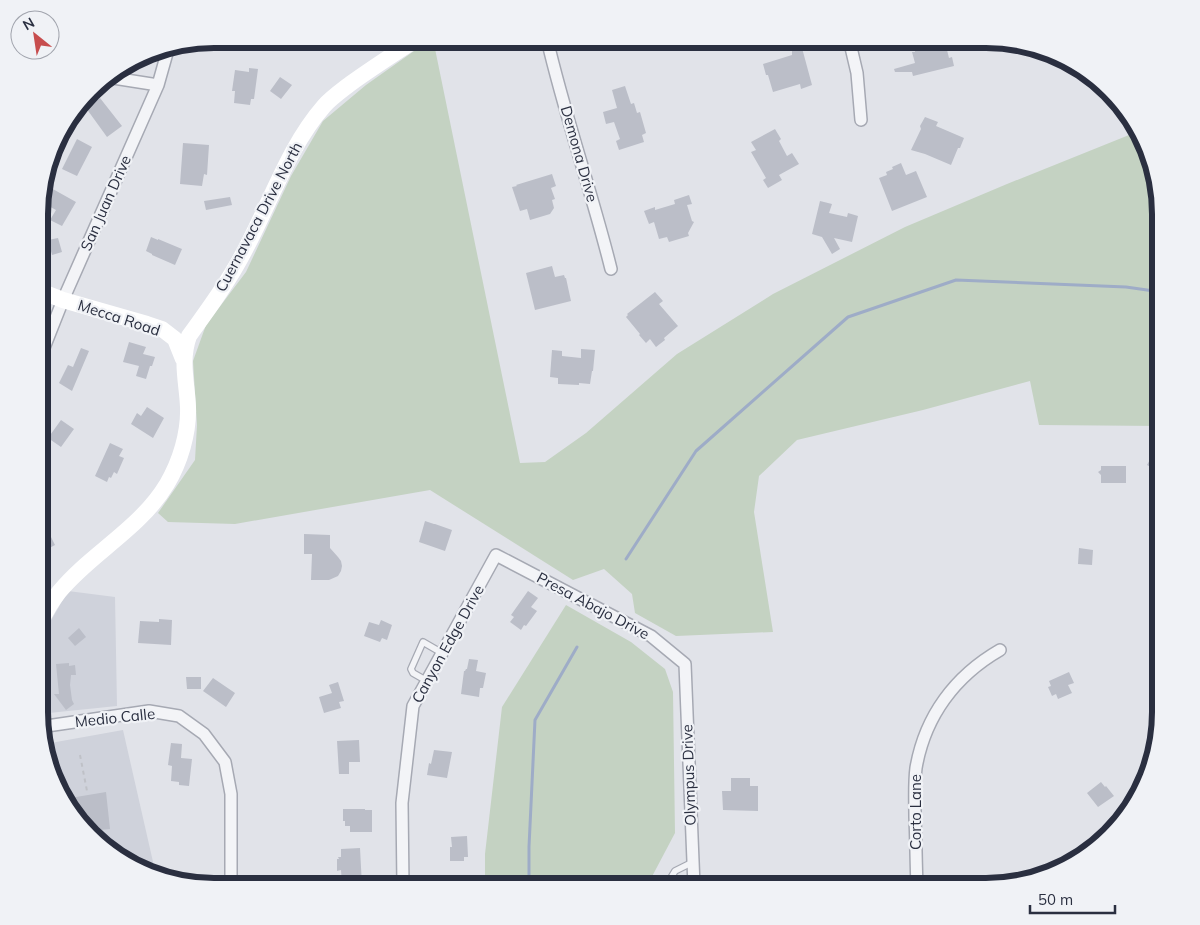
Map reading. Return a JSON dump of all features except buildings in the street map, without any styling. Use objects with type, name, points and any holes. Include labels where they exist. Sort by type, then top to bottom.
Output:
[{"type":"street","name":"Cuernavaca Drive North","points":[[48,608],[58,593],[78,572],[151,506],[167,484],[177,463],[186,435],[188,410],[184,362],[185,347],[189,336],[247,246],[294,151],[310,124],[325,104],[342,90],[402,48]]},
{"type":"street","name":"Demona Drive","points":[[549,48],[611,269]]},
{"type":"street","points":[[850,48],[857,73],[862,120]]},
{"type":"street","name":"San Juan Drive","points":[[48,339],[158,85],[167,54]]},
{"type":"street","points":[[117,79],[158,85]]},
{"type":"street","name":"Mecca Road","points":[[48,293],[162,330],[174,339],[184,362]]},
{"type":"street","name":"Canyon Edge Drive","points":[[403,877],[402,803],[413,706],[496,555]]},
{"type":"street","name":"Presa Abajo Drive","points":[[496,555],[651,636],[685,664]]},
{"type":"street","name":"Corto Lane","points":[[917,878],[915,788],[916,768],[922,744],[937,710],[948,694],[968,672],[984,659],[1000,650]]},
{"type":"street","name":"Olympus Drive","points":[[685,664],[694,878]]},
{"type":"street","name":"Medio Calle","points":[[48,726],[149,711],[179,716],[204,734],[225,762],[231,794],[231,877]]},
{"type":"lane","points":[[427,680],[413,673],[411,669],[423,642],[442,653]]},
{"type":"lane","points":[[671,878],[675,871],[693,862]]},
{"type":"path","points":[[80,755],[87,791]]},
{"type":"shaded area","points":[[68,591],[115,597],[117,706],[48,713],[48,626]]},
{"type":"shaded area","points":[[123,730],[154,867],[121,850],[104,836],[82,813],[75,804],[56,765],[51,743]]},
{"type":"green space","points":[[418,48],[435,48],[520,463],[545,462],[586,433],[677,354],[773,294],[905,227],[1132,134],[1144,160],[1151,192],[1152,426],[1039,425],[1030,381],[923,410],[797,440],[759,476],[754,512],[773,632],[676,636],[635,613],[632,594],[604,569],[573,580],[430,490],[235,524],[168,522],[158,513],[195,460],[197,425],[193,361],[206,325],[246,272],[291,176],[323,121],[366,85]]},
{"type":"green space","points":[[566,605],[631,642],[665,669],[673,692],[675,833],[651,878],[485,877],[485,854],[502,707]]},
{"type":"waterway","points":[[626,559],[696,451],[848,317],[956,280],[1126,287],[1152,291]]},
{"type":"waterway","points":[[529,877],[535,720],[577,647]]}]
